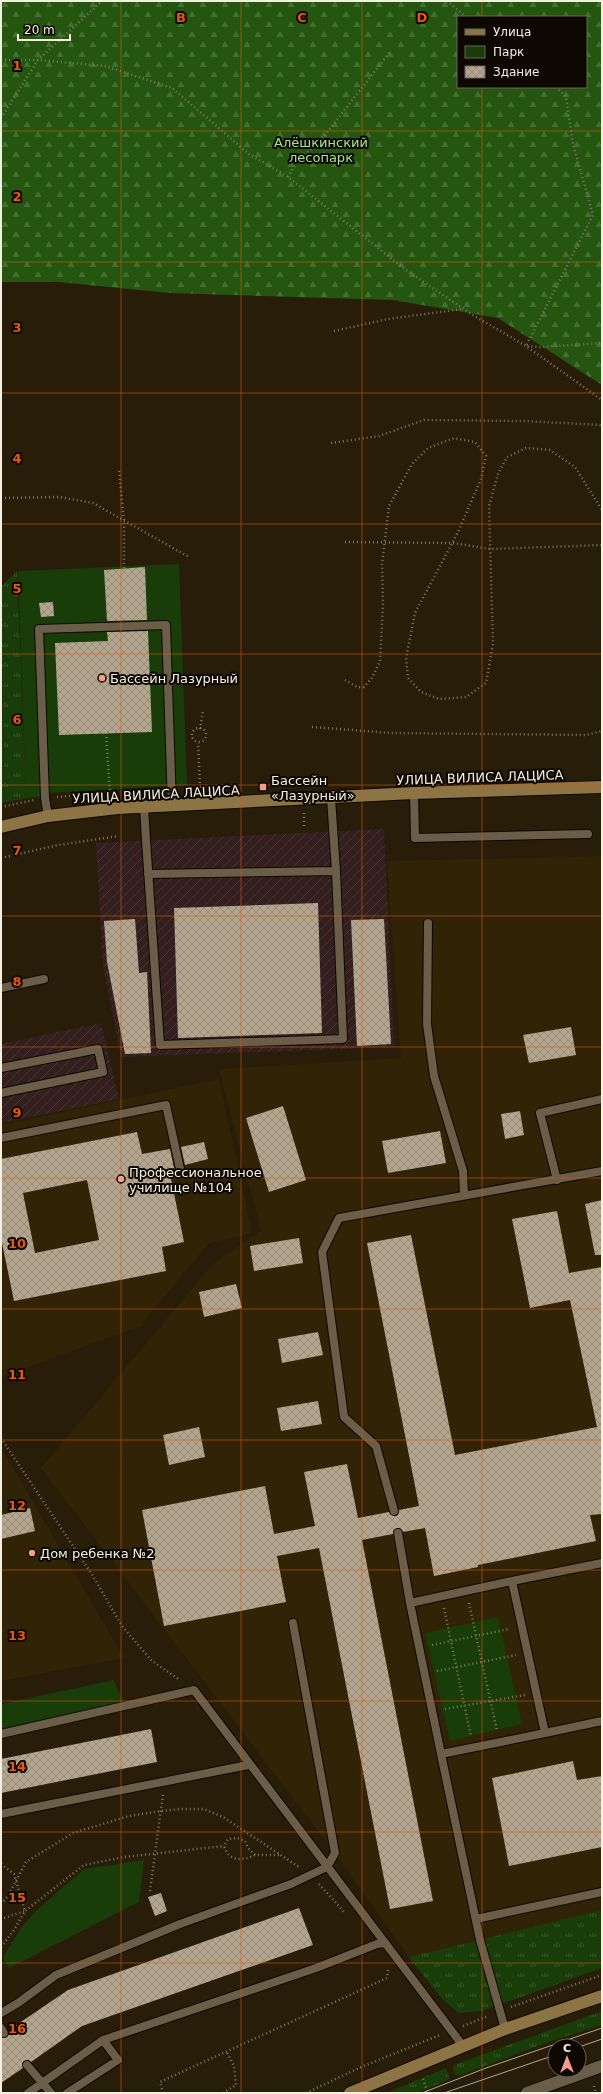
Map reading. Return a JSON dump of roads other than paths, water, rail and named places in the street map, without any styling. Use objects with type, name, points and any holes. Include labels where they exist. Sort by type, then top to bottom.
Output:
[{"type":"street","name":"УЛИЦА ВИЛИСА ЛАЦИСА","points":[[1,827],[48,816],[144,807],[414,793],[602,787]]},
{"type":"street","points":[[350,2093],[505,2029],[602,1996]]},
{"type":"street","points":[[527,2093],[602,2066]]},
{"type":"lane","points":[[48,816],[45,798],[39,629],[166,625],[172,806]]},
{"type":"lane","points":[[414,793],[415,838],[588,834]]},
{"type":"lane","points":[[144,807],[160,1045],[343,1039],[336,871],[331,798]]},
{"type":"lane","points":[[148,874],[336,871]]},
{"type":"lane","points":[[428,923],[427,1024],[434,1076],[463,1171],[464,1195]]},
{"type":"lane","points":[[1,988],[44,979]]},
{"type":"lane","points":[[1,1068],[98,1049],[103,1072],[1,1093]]},
{"type":"lane","points":[[557,1180],[540,1113],[602,1099]]},
{"type":"lane","points":[[1,1138],[166,1105],[180,1169]]},
{"type":"lane","points":[[394,1511],[376,1446],[344,1417],[322,1252],[339,1218],[602,1171]]},
{"type":"lane","points":[[398,1533],[410,1603],[476,1919],[505,2029]]},
{"type":"lane","points":[[410,1603],[466,1590],[602,1563]]},
{"type":"lane","points":[[512,1581],[545,1733]]},
{"type":"lane","points":[[1,2013],[18,2004],[56,1975],[180,1924],[291,1884],[327,1867],[335,1853],[293,1623]]},
{"type":"lane","points":[[1,1734],[194,1690],[248,1764],[463,2046]]},
{"type":"lane","points":[[441,1754],[602,1721]]},
{"type":"lane","points":[[1,1814],[248,1764]]},
{"type":"lane","points":[[476,1919],[602,1892]]},
{"type":"lane","points":[[28,2093],[103,2040],[316,1968],[377,1944],[385,1943]]},
{"type":"lane","points":[[67,2093],[118,2060],[103,2040]]},
{"type":"lane","points":[[27,2065],[51,2093]]},
{"type":"tram line","points":[[422,2093],[486,2068],[602,2028]]},
{"type":"tram line","points":[[587,2044],[602,2039]]},
{"type":"tram line","points":[[444,2093],[547,2058]]},
{"type":"place","name":"Бассейн Лазурный","points":[[102,678]]},
{"type":"place","name":"Бассейн «Лазурный»","points":[[263,787]]},
{"type":"place","name":"Профессиональное училище №104","points":[[121,1179]]},
{"type":"place","name":"Дом ребенка №2","points":[[32,1553]]},
{"type":"park label","name":"Алёшкинский лесопарк","points":[[321,150]]}]
